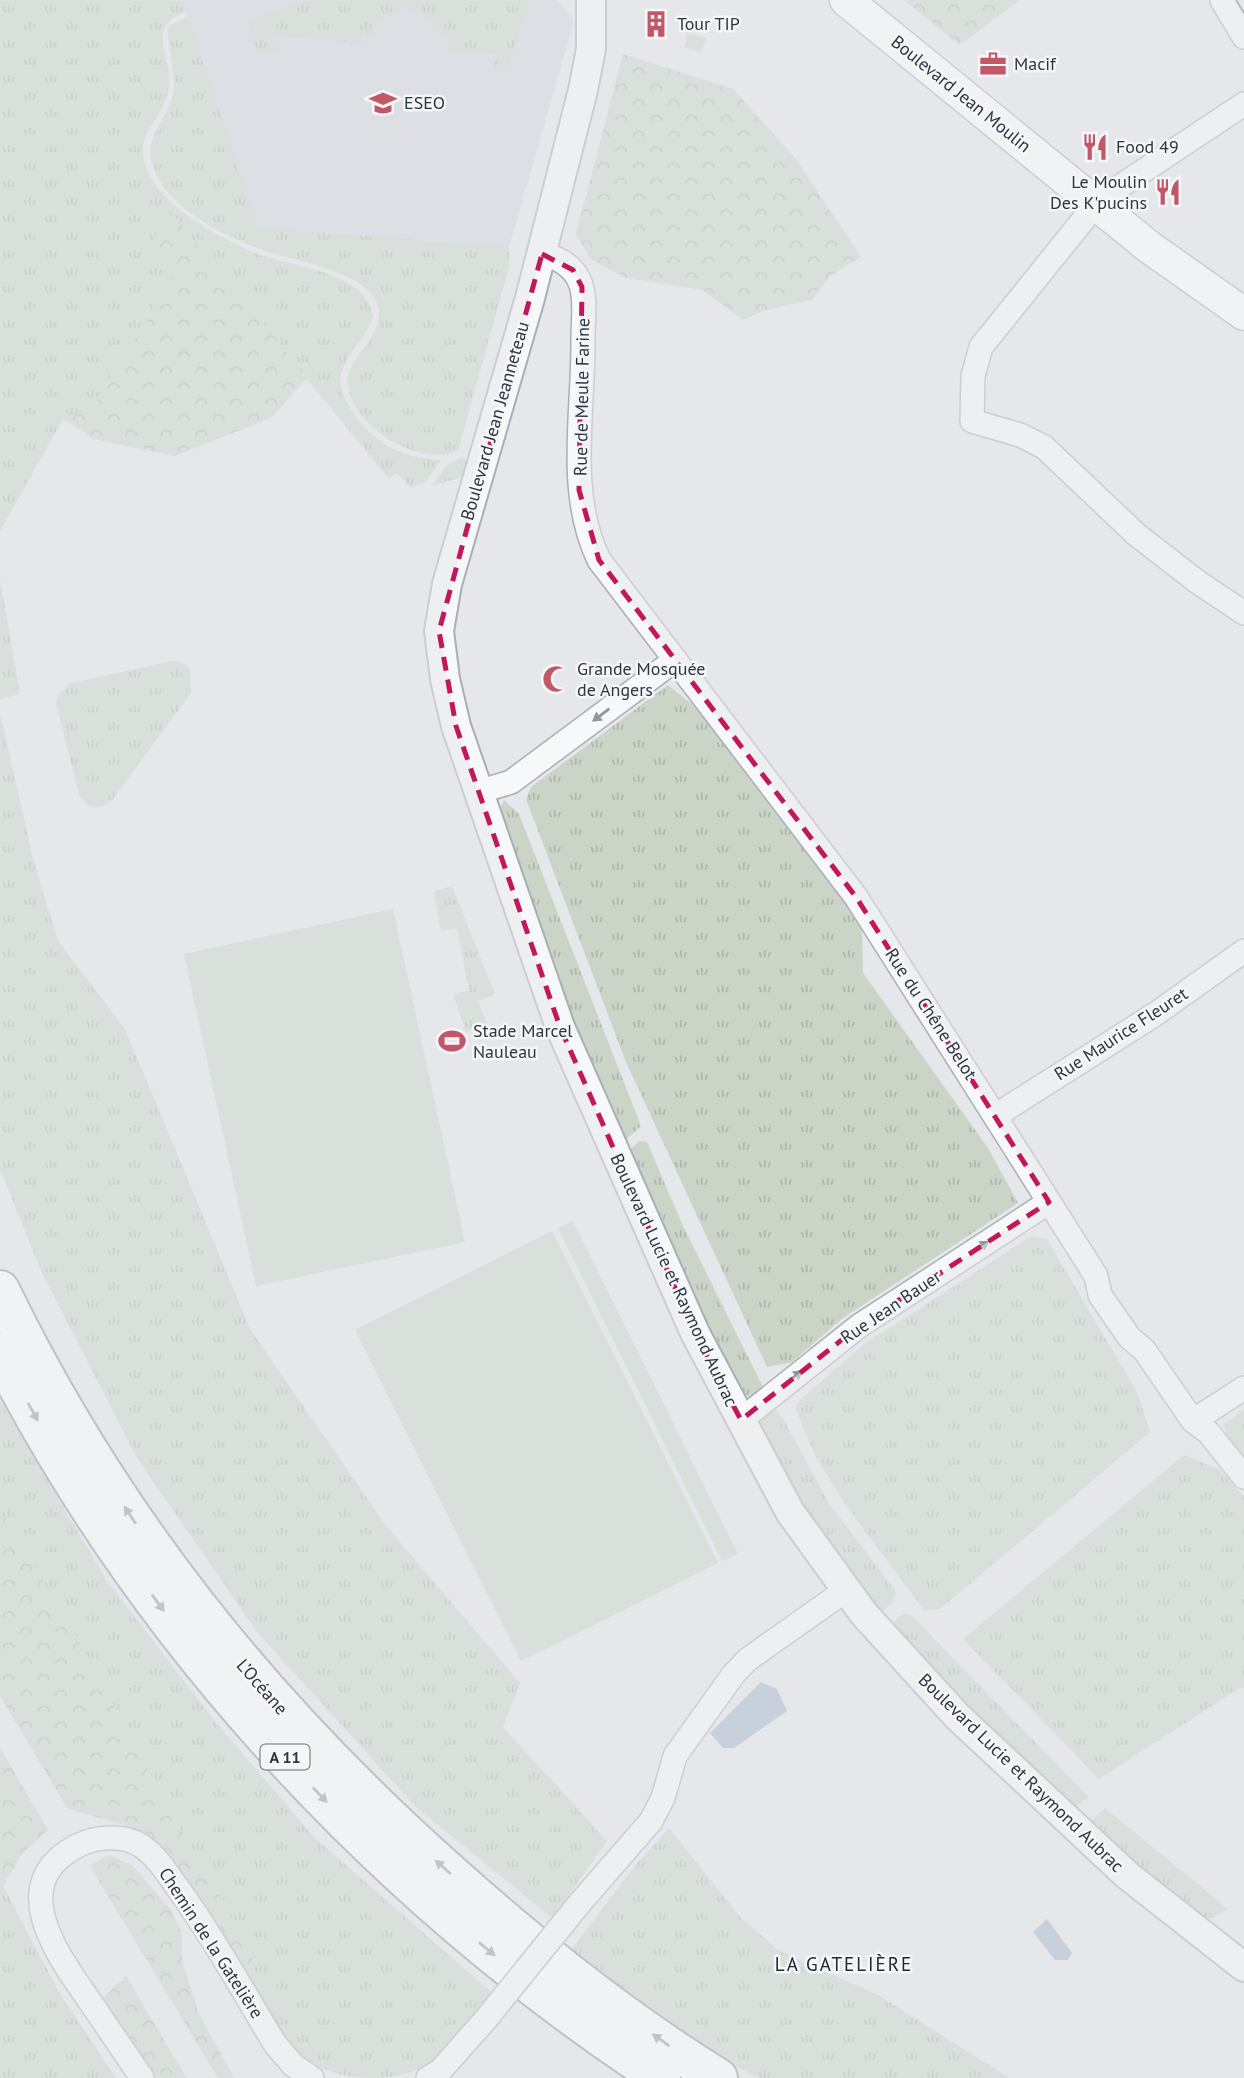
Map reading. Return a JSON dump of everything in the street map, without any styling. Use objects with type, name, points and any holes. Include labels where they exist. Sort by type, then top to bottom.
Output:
[{"type":"highway","name":"L’Océane","points":[[0,1290],[49,1384],[128,1513],[222,1641],[272,1699],[373,1803],[489,1909],[617,2009],[718,2078]]},
{"type":"highway","name":"L’Océane","points":[[0,1353],[72,1478],[121,1552],[190,1645],[285,1758],[365,1841],[456,1923],[573,2017],[661,2078]]},
{"type":"main road","name":"Boulevard Jean Moulin","points":[[846,0],[1103,198],[1244,293]]},
{"type":"main road","name":"Boulevard Jean Moulin","points":[[873,0],[1103,198],[1149,247],[1244,314]]},
{"type":"street","name":"Boulevard Jean Jeanneteau","points":[[478,792],[447,691],[439,631],[447,584],[542,254],[591,49],[591,0]]},
{"type":"street","name":"Boulevard Jean Jeanneteau","points":[[591,49],[601,34],[607,0]]},
{"type":"street","points":[[1223,0],[1244,37]]},
{"type":"street","points":[[1244,104],[1103,198],[981,346],[973,376],[972,421],[1020,435],[1044,447],[1137,535],[1199,583],[1244,613]]},
{"type":"street","name":"Rue de Meule Farine","points":[[542,254],[560,260],[573,270],[582,287],[584,361],[579,490],[589,540],[599,560]]},
{"type":"street","name":"Rue du Chêne Belot","points":[[599,560],[856,897],[1096,1276],[1100,1295],[1129,1337],[1145,1351],[1193,1422],[1208,1432],[1244,1477]]},
{"type":"street","points":[[478,792],[511,782],[675,660]]},
{"type":"street","name":"Boulevard Lucie et Raymond Aubrac","points":[[478,792],[566,1040],[695,1333],[790,1511],[846,1590],[930,1687],[1014,1771],[1127,1875],[1244,1967]]},
{"type":"street","name":"Rue Maurice Fleuret","points":[[996,1116],[1154,1015],[1244,951]]},
{"type":"street","name":"Rue Jean Bauer","points":[[741,1420],[859,1326],[1049,1202]]},
{"type":"street","points":[[1193,1422],[1244,1388]]},
{"type":"street","points":[[428,2078],[441,2070],[486,2019],[579,1904],[651,1821],[663,1798],[675,1756],[733,1675],[747,1660],[846,1590]]},
{"type":"street","name":"Chemin de la Gatelière","points":[[142,2078],[57,1954],[45,1927],[40,1903],[43,1884],[52,1866],[85,1842],[128,1839],[156,1858],[189,1903],[275,2044],[293,2064],[312,2078]]},
{"type":"highlighted area","points":[[542,254],[551,256],[573,270],[582,287],[579,490],[599,560],[856,897],[1049,1202],[859,1326],[741,1420],[695,1333],[560,1027],[456,726],[439,631]]},
{"type":"shaded area","name":"ESEO","points":[[182,0],[558,0],[574,21],[509,247],[258,227]]},
{"type":"green space","points":[[0,0],[182,0],[186,11],[173,18],[163,34],[169,75],[168,95],[144,141],[144,161],[152,180],[172,203],[217,234],[258,254],[327,274],[358,290],[368,302],[373,317],[344,366],[340,378],[342,389],[356,417],[375,437],[412,456],[441,460],[425,483],[411,487],[396,473],[389,479],[169,211],[155,239],[172,273],[149,316],[92,408],[63,419],[0,531]]},
{"type":"green space","points":[[305,0],[528,0],[507,72],[493,71],[497,54],[446,49],[450,35],[438,34],[425,15],[405,8],[386,15],[373,34],[362,34],[363,43],[273,36],[278,53],[258,52],[247,20]]},
{"type":"green space","points":[[904,0],[1020,0],[960,45]]},
{"type":"green space","points":[[188,17],[258,227],[509,247],[509,267],[458,451],[441,455],[404,447],[385,437],[369,424],[357,409],[349,392],[348,375],[375,331],[379,314],[375,299],[365,287],[331,270],[260,249],[213,228],[183,207],[160,182],[150,156],[153,138],[173,93],[174,78],[168,30],[171,25]]},
{"type":"green space","points":[[687,33],[707,38],[701,52],[685,48]]},
{"type":"green space","points":[[623,54],[733,89],[795,158],[861,257],[830,276],[813,299],[763,311],[743,320],[703,290],[626,278],[590,259],[576,234]]},
{"type":"green space","points":[[169,210],[308,377],[271,418],[174,456],[94,439],[63,419],[92,408],[149,316],[172,273],[155,239]]},
{"type":"green space","points":[[461,458],[471,460],[464,477],[433,485],[446,466]]},
{"type":"green space","points":[[0,580],[20,694],[0,699]]},
{"type":"green space","points":[[173,661],[183,663],[190,669],[191,693],[112,800],[99,807],[91,807],[80,797],[56,704],[57,696],[71,683]]},
{"type":"green space","points":[[668,685],[704,714],[841,891],[862,928],[863,973],[988,1148],[1018,1203],[843,1318],[792,1362],[767,1367],[626,1062],[526,799],[531,787]]},
{"type":"green space","points":[[0,713],[34,862],[58,941],[125,1029],[251,1331],[387,1527],[520,1683],[503,1727],[607,1841],[552,1918],[416,1807],[257,1632],[137,1458],[41,1271],[0,1169]]},
{"type":"green space","points":[[504,800],[519,814],[641,1126],[620,1145],[571,1025],[499,813]]},
{"type":"green space","points":[[452,886],[495,994],[478,1001],[487,1024],[466,1032],[453,994],[469,991],[457,928],[441,931],[434,891]]},
{"type":"green space","points":[[393,909],[465,1242],[256,1286],[184,954]]},
{"type":"green space","points":[[639,1141],[647,1142],[683,1226],[766,1393],[751,1398],[735,1390],[625,1155]]},
{"type":"green space","points":[[573,1221],[738,1554],[722,1561],[558,1228]]},
{"type":"green space","points":[[552,1231],[718,1563],[521,1661],[355,1330]]},
{"type":"green space","points":[[1030,1237],[1047,1239],[1137,1392],[1150,1432],[940,1609],[924,1610],[847,1507],[816,1457],[795,1408],[799,1401],[863,1345]]},
{"type":"green space","points":[[0,1401],[107,1581],[214,1720],[314,1837],[492,1993],[432,2062],[418,2070],[395,2076],[346,2076],[325,2069],[308,2059],[292,2046],[267,2013],[246,1972],[255,1954],[170,1812],[92,1663],[0,1509]]},
{"type":"green space","points":[[773,1406],[784,1420],[828,1502],[896,1592],[893,1602],[878,1615],[800,1510],[758,1431],[760,1421]]},
{"type":"green space","points":[[1244,1409],[1244,1459],[1228,1438],[1223,1425]]},
{"type":"green space","points":[[1184,1455],[1220,1470],[1244,1497],[1244,1689],[1241,1687],[1099,1779],[963,1639]]},
{"type":"green space","points":[[0,1509],[92,1663],[170,1812],[255,1954],[246,1972],[162,1850],[125,1825],[68,1809],[0,1696]]},
{"type":"green space","points":[[902,1614],[911,1615],[1089,1797],[1074,1807],[1065,1805],[889,1628]]},
{"type":"green space","points":[[0,1748],[48,1830],[21,1855],[3,1886],[0,1880]]},
{"type":"green space","points":[[1105,1808],[1228,1909],[1214,1918],[1200,1916],[1143,1870],[1110,1849],[1091,1829],[1091,1821]]},
{"type":"green space","points":[[669,1828],[741,1918],[778,1950],[880,1996],[1009,2078],[758,2078],[728,2062],[570,1951],[635,1866]]},
{"type":"green space","points":[[109,1855],[133,1866],[171,1910],[182,1933],[182,1961],[199,2014],[234,2078],[218,2078],[90,1866]]},
{"type":"green space","points":[[0,1880],[60,1994],[116,2078],[0,2078]]},
{"type":"green space","points":[[126,1976],[187,2078],[152,2078],[102,1999]]},
{"type":"water","points":[[761,1682],[777,1689],[787,1711],[734,1748],[723,1748],[710,1733]]},
{"type":"water","points":[[1047,1919],[1072,1953],[1068,1960],[1055,1960],[1033,1932]]},
{"type":"tram line","points":[[1236,0],[1244,13]]},
{"type":"place","name":"Tour TIP","points":[[656,24]]},
{"type":"place","name":"Macif","points":[[993,64]]},
{"type":"place","name":"ESEO","points":[[383,103]]},
{"type":"place","name":"Food 49","points":[[1095,147]]},
{"type":"place","name":"Le Moulin Des K'pucins","points":[[1168,192]]},
{"type":"place","name":"Grande Mosquée de Angers","points":[[556,679]]},
{"type":"place","name":"Stade Marcel Nauleau","points":[[452,1041]]},
{"type":"district","name":"LA GATELIÈRE","points":[[844,1964]]}]
